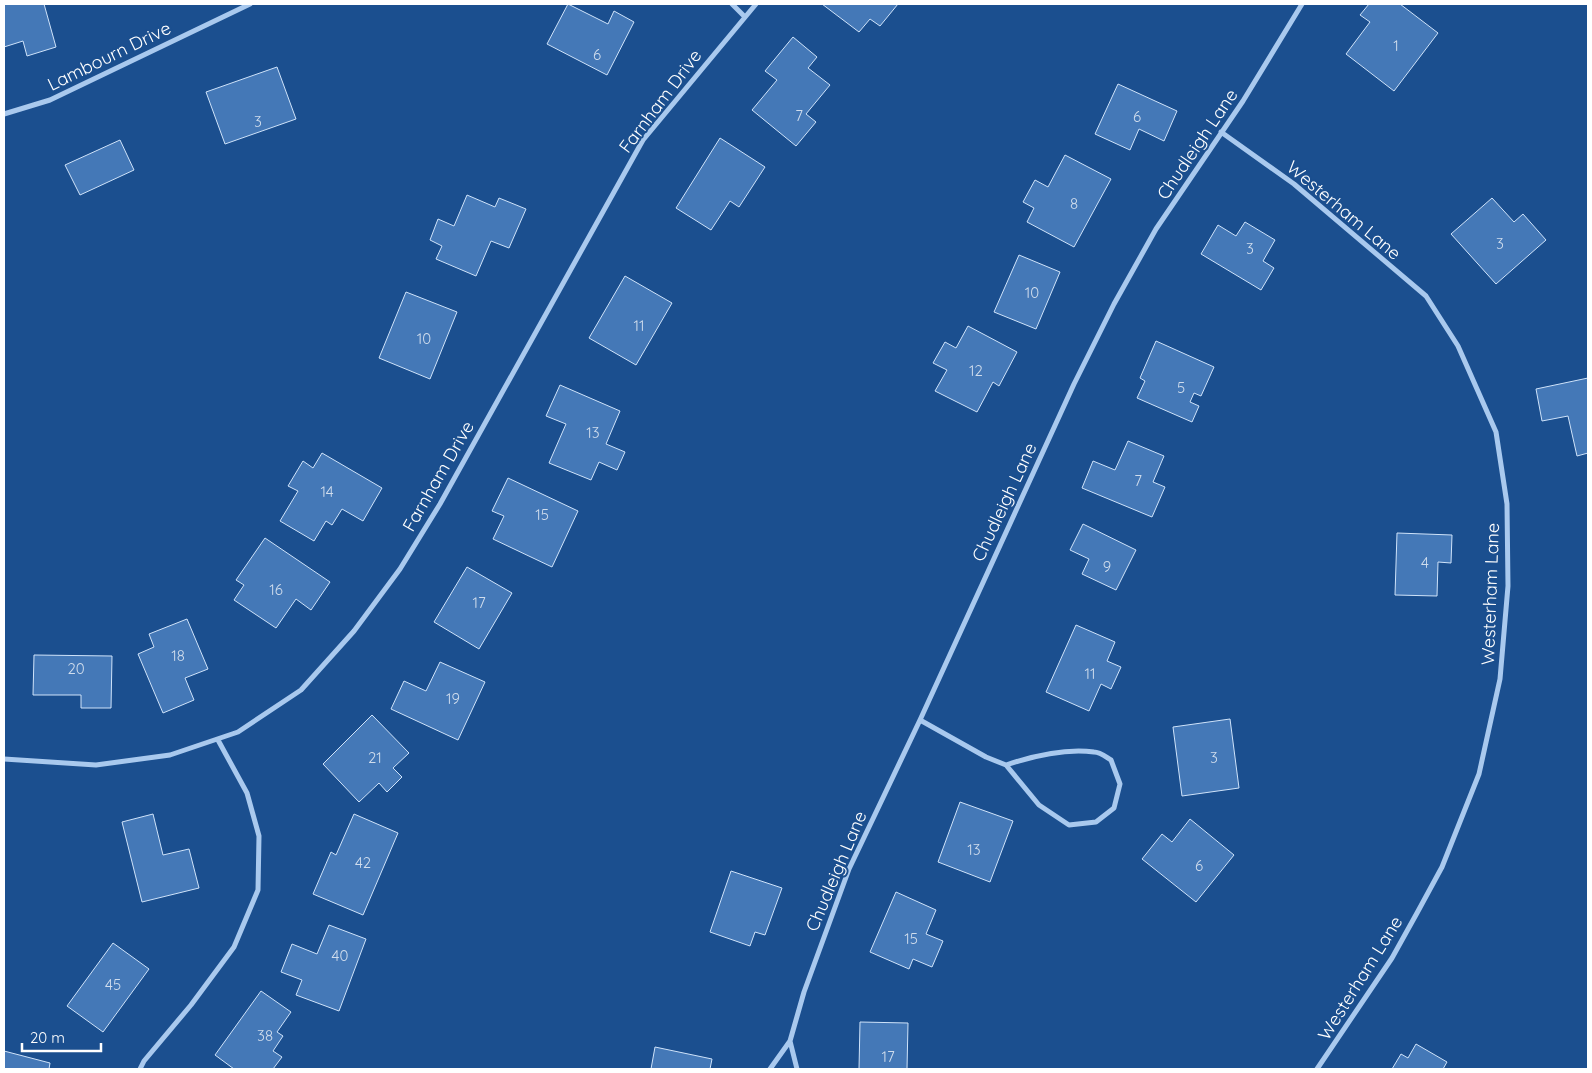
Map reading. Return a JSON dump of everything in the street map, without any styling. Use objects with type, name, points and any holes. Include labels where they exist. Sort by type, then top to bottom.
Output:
[{"type":"street","name":"Lambourn Drive","points":[[4,114],[50,100],[250,4]]},
{"type":"street","points":[[732,4],[745,17]]},
{"type":"street","name":"Farnham Drive","points":[[4,759],[96,765],[170,755],[238,732],[301,690],[366,616],[400,568],[440,504],[643,140],[756,4]]},
{"type":"street","name":"Chudleigh Lane","points":[[770,1069],[790,1041],[804,992],[849,868],[920,720],[1074,384],[1114,304],[1156,229],[1221,132],[1302,4]]},
{"type":"street","name":"Westerham Lane","points":[[1221,132],[1294,184],[1426,296],[1458,346],[1496,432],[1507,504],[1508,586],[1500,678],[1478,774],[1442,867],[1392,958],[1317,1069]]},
{"type":"street","points":[[920,720],[1006,765],[1039,805],[1069,825],[1096,822],[1114,808],[1120,784],[1112,760],[1096,752],[1067,752],[1032,756],[1006,765]]},
{"type":"street","points":[[140,1069],[144,1061],[191,1005],[234,947],[258,890],[259,836],[247,793],[218,740]]},
{"type":"street","name":"Chudleigh Lane","points":[[790,1041],[797,1069]]},
{"type":"building","points":[[4,4],[44,4],[56,47],[27,56],[23,41],[4,47]]},
{"type":"building","points":[[568,4],[608,24],[614,11],[634,22],[607,75],[547,44]]},
{"type":"building","points":[[822,4],[898,4],[880,26],[870,19],[859,32]]},
{"type":"building","points":[[1369,4],[1400,4],[1438,33],[1394,91],[1346,54],[1370,22],[1360,15]]},
{"type":"building","points":[[793,37],[817,57],[808,68],[830,85],[806,114],[816,122],[796,146],[752,110],[777,80],[765,71]]},
{"type":"building","points":[[277,67],[296,119],[225,144],[206,92]]},
{"type":"building","points":[[1118,84],[1177,111],[1164,141],[1139,129],[1130,150],[1095,134]]},
{"type":"building","points":[[720,138],[765,167],[739,207],[730,201],[711,230],[676,208]]},
{"type":"building","points":[[120,140],[134,170],[80,195],[65,165]]},
{"type":"building","points":[[1065,155],[1111,179],[1074,247],[1027,222],[1034,208],[1023,202],[1035,180],[1048,187]]},
{"type":"building","points":[[467,195],[495,207],[499,198],[526,209],[509,248],[491,241],[476,276],[436,259],[442,246],[430,240],[438,219],[454,226]]},
{"type":"building","points":[[1492,198],[1514,222],[1523,214],[1546,240],[1496,284],[1451,234]]},
{"type":"building","points":[[1245,222],[1275,240],[1263,261],[1274,268],[1261,290],[1201,254],[1218,225],[1236,236]]},
{"type":"building","points":[[1019,255],[1060,272],[1036,329],[994,312]]},
{"type":"building","points":[[625,276],[672,303],[636,365],[589,338]]},
{"type":"building","points":[[406,292],[457,312],[430,379],[379,358]]},
{"type":"building","points":[[968,326],[1017,352],[999,386],[993,382],[977,412],[935,391],[947,370],[933,363],[945,342],[956,348]]},
{"type":"building","points":[[1156,341],[1214,367],[1201,396],[1194,393],[1190,402],[1199,406],[1192,422],[1137,398],[1145,381],[1140,378]]},
{"type":"building","points":[[1588,378],[1588,453],[1577,456],[1568,416],[1542,421],[1536,389]]},
{"type":"building","points":[[560,385],[620,411],[606,444],[625,452],[617,470],[599,462],[591,480],[549,463],[566,424],[546,416]]},
{"type":"building","points":[[1128,441],[1164,456],[1153,482],[1165,487],[1152,517],[1082,488],[1093,461],[1115,470]]},
{"type":"building","points":[[322,453],[382,488],[363,521],[342,509],[332,525],[326,521],[314,541],[280,521],[298,491],[288,486],[303,461],[313,468]]},
{"type":"building","points":[[508,478],[578,511],[552,567],[493,539],[504,516],[492,511]]},
{"type":"building","points":[[1083,524],[1136,550],[1116,590],[1082,574],[1089,559],[1070,550]]},
{"type":"building","points":[[1397,533],[1452,535],[1451,563],[1438,562],[1437,596],[1395,595]]},
{"type":"building","points":[[265,538],[330,582],[311,610],[296,599],[276,628],[234,600],[244,585],[236,580]]},
{"type":"building","points":[[467,567],[512,593],[479,649],[434,622]]},
{"type":"building","points":[[187,619],[208,669],[185,678],[194,700],[163,713],[138,654],[154,647],[149,634]]},
{"type":"building","points":[[1076,625],[1115,642],[1107,661],[1121,667],[1111,689],[1101,684],[1089,711],[1046,692]]},
{"type":"building","points":[[34,655],[112,656],[111,708],[81,708],[81,695],[33,695]]},
{"type":"building","points":[[440,662],[485,682],[458,740],[391,709],[404,681],[426,691]]},
{"type":"building","points":[[372,715],[409,753],[393,768],[402,777],[387,792],[379,783],[359,802],[323,764]]},
{"type":"building","points":[[1230,719],[1239,788],[1182,796],[1173,727]]},
{"type":"building","points":[[960,802],[1013,821],[990,882],[938,862]]},
{"type":"building","points":[[153,814],[163,855],[189,849],[199,888],[142,902],[122,822]]},
{"type":"building","points":[[354,814],[398,833],[363,915],[313,894],[331,852],[336,855]]},
{"type":"building","points":[[1190,819],[1234,855],[1196,902],[1142,859],[1162,834],[1172,842]]},
{"type":"building","points":[[731,871],[782,888],[765,935],[755,932],[750,946],[710,932]]},
{"type":"building","points":[[896,892],[936,910],[926,934],[943,941],[932,967],[913,959],[909,969],[870,952]]},
{"type":"building","points":[[329,925],[366,939],[339,1011],[296,995],[302,980],[281,972],[292,944],[317,954]]},
{"type":"building","points":[[113,943],[149,969],[103,1032],[67,1006]]},
{"type":"building","points":[[261,991],[291,1012],[277,1032],[283,1036],[273,1051],[282,1057],[273,1069],[234,1069],[215,1055]]},
{"type":"building","points":[[860,1022],[908,1023],[907,1069],[859,1069]]},
{"type":"building","points":[[1416,1044],[1447,1062],[1443,1069],[1392,1069],[1401,1054],[1408,1058]]},
{"type":"building","points":[[655,1047],[712,1059],[710,1069],[651,1069]]},
{"type":"building","points":[[4,1051],[50,1063],[49,1069],[4,1069]]}]
